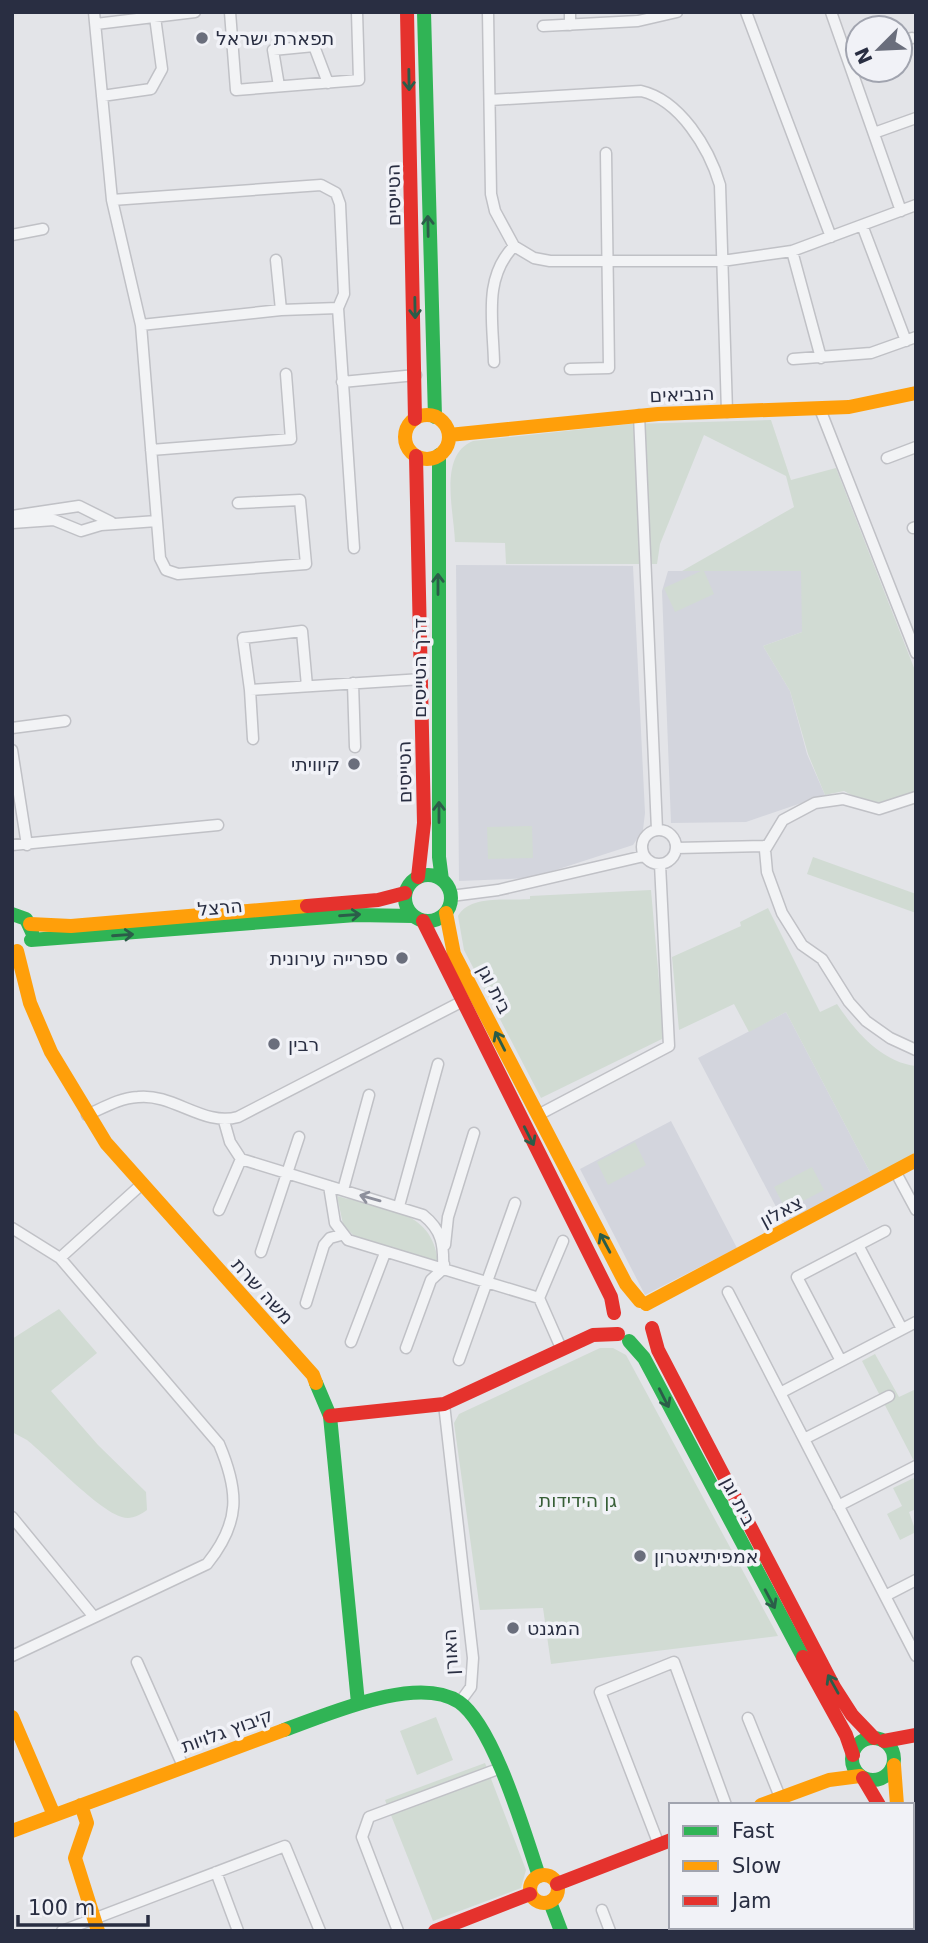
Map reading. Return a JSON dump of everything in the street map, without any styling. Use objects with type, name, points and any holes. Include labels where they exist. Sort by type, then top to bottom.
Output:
[{"type":"main road","name":"הטייסים","points":[[407,12],[415,419]]},
{"type":"main road","name":"הטייסים","points":[[424,12],[435,417]]},
{"type":"main road","name":"הנביאים","points":[[449,435],[639,415],[820,409],[872,404],[916,393]]},
{"type":"main road","points":[[425,415],[435,417],[445,425],[449,435],[447,445],[439,455],[426,458],[416,456],[406,439],[408,426],[425,415]]},
{"type":"main road","name":"דרך הטייסים","points":[[439,455],[439,844],[442,880]]},
{"type":"main road","name":"הטייסים","points":[[416,456],[424,823],[418,877]]},
{"type":"main road","points":[[429,875],[442,880],[451,896],[446,913],[434,921],[418,919],[406,908],[405,893],[410,883],[418,877],[429,875]]},
{"type":"main road","name":"הרצל","points":[[30,924],[71,926],[111,923],[378,900],[405,893]]},
{"type":"main road","points":[[14,913],[30,924],[31,940],[14,951]]},
{"type":"main road","name":"בית וגן","points":[[446,913],[454,954],[626,1284],[646,1306]]},
{"type":"main road","name":"הרצל","points":[[31,940],[125,935],[356,915],[418,919]]},
{"type":"main road","name":"בית וגן","points":[[418,919],[611,1297],[613,1314]]},
{"type":"main road","name":"משה שרת","points":[[14,951],[37,1025],[57,1066],[87,1115],[142,1184],[313,1375],[330,1416],[358,1703]]},
{"type":"main road","name":"צאלון","points":[[646,1306],[916,1160]]},
{"type":"main road","points":[[330,1416],[443,1404],[593,1335],[608,1332],[623,1338],[645,1338],[653,1328],[646,1306],[625,1301],[593,1335]]},
{"type":"main road","points":[[613,1314],[623,1338]]},
{"type":"main road","name":"בית וגן","points":[[653,1328],[658,1350],[834,1687],[852,1715],[879,1740]]},
{"type":"main road","name":"בית וגן","points":[[623,1338],[644,1358],[699,1467],[846,1735],[852,1756]]},
{"type":"main road","name":"קיבוץ גלויות","points":[[12,1831],[358,1703],[416,1693],[460,1702]]},
{"type":"main road","name":"האורן","points":[[460,1702],[481,1726],[539,1876]]},
{"type":"main road","points":[[12,1717],[54,1815]]},
{"type":"main road","points":[[829,1780],[843,1770],[862,1742],[916,1737]]},
{"type":"main road","points":[[766,1803],[829,1780],[861,1777],[872,1781],[882,1779],[916,1737]]},
{"type":"main road","points":[[879,1740],[892,1751],[897,1803]]},
{"type":"main road","points":[[852,1756],[861,1777],[878,1803]]},
{"type":"main road","points":[[80,1805],[87,1824],[75,1858],[96,1925]]},
{"type":"main road","points":[[556,1884],[665,1842]]},
{"type":"main road","points":[[539,1876],[551,1878],[556,1884],[557,1893],[550,1902],[536,1901],[530,1894],[531,1884],[539,1876]]},
{"type":"main road","points":[[435,1931],[530,1894]]},
{"type":"main road","points":[[550,1902],[561,1931]]},
{"type":"street","points":[[94,12],[112,200],[141,325],[160,558],[166,569],[178,573],[306,564],[300,500],[238,503]]},
{"type":"street","points":[[96,24],[195,12]]},
{"type":"street","points":[[230,12],[236,90],[359,80],[357,12]]},
{"type":"street","points":[[488,12],[491,194],[503,230],[514,246],[534,258],[550,261],[722,261],[792,251],[916,205]]},
{"type":"street","points":[[570,12],[570,26]]},
{"type":"street","points":[[543,26],[570,26],[677,12]]},
{"type":"street","points":[[746,12],[831,237]]},
{"type":"street","points":[[831,12],[844,39]]},
{"type":"street","points":[[102,96],[151,89],[162,69],[155,17]]},
{"type":"street","points":[[279,86],[273,50],[314,46],[328,83]]},
{"type":"street","points":[[860,84],[901,211]]},
{"type":"street","points":[[490,100],[641,92],[658,95],[670,103],[715,168],[720,185],[727,412]]},
{"type":"street","points":[[874,133],[916,118]]},
{"type":"street","points":[[569,369],[609,368],[606,153]]},
{"type":"street","points":[[112,200],[321,185],[336,193],[340,204],[344,294],[338,308],[354,548]]},
{"type":"street","points":[[793,359],[871,353],[911,339],[863,225]]},
{"type":"street","points":[[12,234],[43,229]]},
{"type":"street","points":[[494,362],[493,284],[497,268],[514,246]]},
{"type":"street","points":[[792,251],[821,358]]},
{"type":"street","points":[[276,260],[281,310]]},
{"type":"street","points":[[141,325],[281,310],[338,308]]},
{"type":"street","points":[[151,450],[291,439],[286,374]]},
{"type":"street","points":[[342,382],[416,375]]},
{"type":"street","points":[[820,409],[916,653]]},
{"type":"street","points":[[639,415],[657,830]]},
{"type":"street","points":[[887,458],[916,447]]},
{"type":"street","points":[[12,516],[83,507],[119,524]]},
{"type":"street","points":[[70,527],[67,516],[71,509]]},
{"type":"street","points":[[88,527],[90,512]]},
{"type":"street","points":[[12,523],[46,519],[77,531],[88,527],[157,521]]},
{"type":"street","points":[[253,739],[243,638],[302,631],[307,686]]},
{"type":"street","points":[[250,690],[422,679]]},
{"type":"street","points":[[354,683],[355,747]]},
{"type":"street","points":[[12,728],[65,720]]},
{"type":"street","points":[[12,750],[27,845]]},
{"type":"street","points":[[916,797],[879,809],[843,799],[815,803],[783,820],[766,846],[767,872],[772,887],[782,913],[802,945],[822,959],[849,1002],[866,1021],[890,1038],[916,1050]]},
{"type":"street","points":[[12,845],[218,825]]},
{"type":"street","points":[[657,830],[672,837],[676,848],[672,858],[660,864],[652,863],[644,856],[643,839],[657,830]]},
{"type":"street","points":[[676,848],[766,846]]},
{"type":"street","points":[[451,896],[498,890],[644,856]]},
{"type":"street","points":[[538,1115],[669,1046],[660,864]]},
{"type":"street","points":[[87,1115],[122,1099],[141,1096],[224,1121],[249,1112],[461,1002]]},
{"type":"street","points":[[399,1206],[438,1063]]},
{"type":"street","points":[[343,1190],[369,1095]]},
{"type":"street","points":[[224,1121],[230,1142],[241,1158],[423,1215],[435,1225],[444,1243],[443,1269]]},
{"type":"street","points":[[407,1348],[431,1280],[443,1269],[448,1217],[474,1133]]},
{"type":"street","points":[[261,1252],[299,1137]]},
{"type":"street","points":[[219,1210],[241,1158]]},
{"type":"street","points":[[895,1171],[916,1210]]},
{"type":"street","points":[[60,1258],[142,1184]]},
{"type":"street","points":[[328,1186],[335,1223],[341,1235]]},
{"type":"street","points":[[459,1360],[516,1203]]},
{"type":"street","points":[[12,1228],[60,1258],[219,1444],[231,1472],[232,1519],[226,1541],[207,1564],[12,1656]]},
{"type":"street","points":[[841,1361],[797,1277],[885,1231]]},
{"type":"street","points":[[306,1303],[324,1245],[330,1238],[341,1235],[385,1253],[539,1298]]},
{"type":"street","points":[[561,1348],[539,1298],[563,1241]]},
{"type":"street","points":[[858,1245],[902,1329]]},
{"type":"street","points":[[351,1342],[385,1253]]},
{"type":"street","points":[[728,1292],[916,1656]]},
{"type":"street","points":[[780,1393],[916,1322]]},
{"type":"street","points":[[804,1439],[889,1396]]},
{"type":"street","name":"האורן","points":[[443,1404],[473,1658],[471,1687],[460,1702]]},
{"type":"street","points":[[838,1506],[916,1466]]},
{"type":"street","points":[[12,1517],[54,1564],[94,1617]]},
{"type":"street","points":[[885,1596],[916,1580]]},
{"type":"street","points":[[137,1662],[183,1766]]},
{"type":"street","points":[[665,1842],[600,1692],[674,1662],[725,1803]]},
{"type":"street","points":[[748,1718],[780,1797]]},
{"type":"street","points":[[398,1931],[362,1836],[369,1818],[498,1769]]},
{"type":"street","points":[[62,1931],[96,1925],[216,1872],[285,1846],[320,1931]]},
{"type":"street","points":[[216,1872],[238,1931]]},
{"type":"street","points":[[602,1910],[610,1931]]},
{"type":"shaded area","points":[[456,565],[633,566],[645,813],[643,830],[633,845],[531,878],[459,881]]},
{"type":"shaded area","points":[[668,571],[802,571],[802,632],[763,646],[790,691],[807,754],[825,795],[746,822],[671,823],[662,591]]},
{"type":"shaded area","points":[[786,1012],[873,1178],[785,1224],[698,1058]]},
{"type":"shaded area","points":[[671,1121],[737,1248],[645,1295],[580,1169]]},
{"type":"green space","points":[[771,420],[791,480],[836,468],[916,673],[916,791],[871,805],[844,791],[825,795],[808,754],[790,691],[763,646],[802,632],[801,571],[704,571],[714,594],[675,612],[664,588],[701,571],[682,571],[794,507],[786,476],[704,435],[660,544],[657,564],[506,564],[505,543],[455,542],[450,485],[452,471],[455,458],[462,448],[473,441],[630,424]]},
{"type":"green space","points":[[532,826],[533,858],[488,859],[487,827]]},
{"type":"green space","points":[[813,857],[916,894],[916,913],[807,874]]},
{"type":"green space","points":[[651,890],[664,1038],[541,1098],[464,950],[458,916],[471,904],[480,901]]},
{"type":"green space","points":[[768,908],[820,1012],[837,1004],[852,1025],[880,1052],[916,1066],[916,1152],[873,1178],[786,1012],[749,1032],[734,1004],[679,1030],[672,957],[741,926],[740,922]]},
{"type":"green space","points":[[635,1142],[646,1165],[608,1185],[597,1162]]},
{"type":"green space","points":[[812,1167],[824,1190],[786,1210],[774,1187]]},
{"type":"green space","points":[[337,1196],[387,1208],[415,1221],[426,1231],[434,1244],[438,1262],[354,1236],[343,1224]]},
{"type":"green space","points":[[59,1309],[97,1353],[51,1391],[98,1445],[146,1492],[147,1510],[135,1517],[122,1517],[100,1505],[27,1440],[12,1432],[12,1339]]},
{"type":"green space","name":"גן הידידות","points":[[600,1348],[613,1348],[626,1355],[778,1636],[551,1664],[543,1608],[480,1610],[454,1423],[459,1414]]},
{"type":"green space","points":[[875,1354],[899,1397],[916,1389],[916,1465],[862,1361]]},
{"type":"green space","points":[[916,1477],[916,1509],[909,1512],[916,1532],[900,1540],[887,1514],[902,1506],[893,1488]]},
{"type":"green space","points":[[436,1717],[453,1760],[417,1775],[400,1731]]},
{"type":"green space","points":[[485,1763],[526,1870],[521,1888],[433,1921],[385,1800]]},
{"type":"traffic: fast","points":[[424,12],[435,417]]},
{"type":"traffic: fast","points":[[439,455],[439,857],[442,880]]},
{"type":"traffic: fast","points":[[428,875],[437,876],[444,882],[450,889],[451,898],[450,907],[444,914],[437,920],[428,921],[419,920],[412,914],[406,907],[405,898],[406,889],[412,882],[419,876],[428,875]]},
{"type":"traffic: fast","points":[[12,914],[26,919],[32,932]]},
{"type":"traffic: fast","points":[[31,940],[356,915],[413,916]]},
{"type":"traffic: fast","points":[[629,1341],[644,1358],[803,1657]]},
{"type":"traffic: fast","points":[[316,1383],[330,1416],[358,1703]]},
{"type":"traffic: fast","points":[[284,1730],[347,1707],[397,1695],[420,1692],[441,1695],[459,1702],[472,1715],[496,1757],[539,1876]]},
{"type":"traffic: fast","points":[[873,1738],[888,1744],[894,1759],[888,1774],[873,1780],[858,1774],[852,1759],[858,1744],[873,1738]]},
{"type":"traffic: fast","points":[[914,1872],[916,1875]]},
{"type":"traffic: fast","points":[[550,1902],[561,1931]]},
{"type":"traffic: slow","points":[[449,435],[658,414],[849,407],[916,393]]},
{"type":"traffic: slow","points":[[427,415],[442,422],[449,437],[442,452],[427,459],[412,452],[405,437],[412,422],[427,415]]},
{"type":"traffic: slow","points":[[30,924],[71,926],[307,906]]},
{"type":"traffic: slow","points":[[446,913],[454,954],[626,1284],[640,1301]]},
{"type":"traffic: slow","points":[[17,951],[30,1003],[51,1052],[106,1143],[313,1375],[316,1383]]},
{"type":"traffic: slow","points":[[646,1304],[916,1160]]},
{"type":"traffic: slow","points":[[12,1717],[54,1815]]},
{"type":"traffic: slow","points":[[12,1831],[284,1730]]},
{"type":"traffic: slow","points":[[894,1765],[897,1803]]},
{"type":"traffic: slow","points":[[766,1803],[829,1780],[860,1776]]},
{"type":"traffic: slow","points":[[81,1805],[87,1823],[75,1858],[98,1931]]},
{"type":"traffic: slow","points":[[544,1875],[554,1879],[558,1889],[554,1899],[544,1903],[534,1899],[530,1889],[534,1879],[544,1875]]},
{"type":"traffic: jam","points":[[407,12],[415,419]]},
{"type":"traffic: jam","points":[[416,456],[424,823],[418,877]]},
{"type":"traffic: jam","points":[[307,906],[378,900],[405,893]]},
{"type":"traffic: jam","points":[[423,921],[611,1297],[614,1313]]},
{"type":"traffic: jam","points":[[652,1328],[658,1350],[834,1687],[852,1715],[874,1738]]},
{"type":"traffic: jam","points":[[330,1416],[444,1404],[593,1335],[618,1334]]},
{"type":"traffic: jam","points":[[803,1657],[846,1735],[853,1755]]},
{"type":"traffic: jam","points":[[884,1741],[916,1735]]},
{"type":"traffic: jam","points":[[863,1778],[878,1803]]},
{"type":"traffic: jam","points":[[557,1884],[669,1841]]},
{"type":"traffic: jam","points":[[435,1931],[530,1894]]},
{"type":"place","name":"תפארת ישראל","points":[[202,38]]},
{"type":"place","name":"קיוויתי","points":[[354,764]]},
{"type":"place","name":"ספרייה עירונית","points":[[402,958]]},
{"type":"place","name":"רבין","points":[[274,1044]]},
{"type":"place","name":"אמפיתיאטרון","points":[[640,1556]]},
{"type":"place","name":"המגנט","points":[[513,1628]]}]
